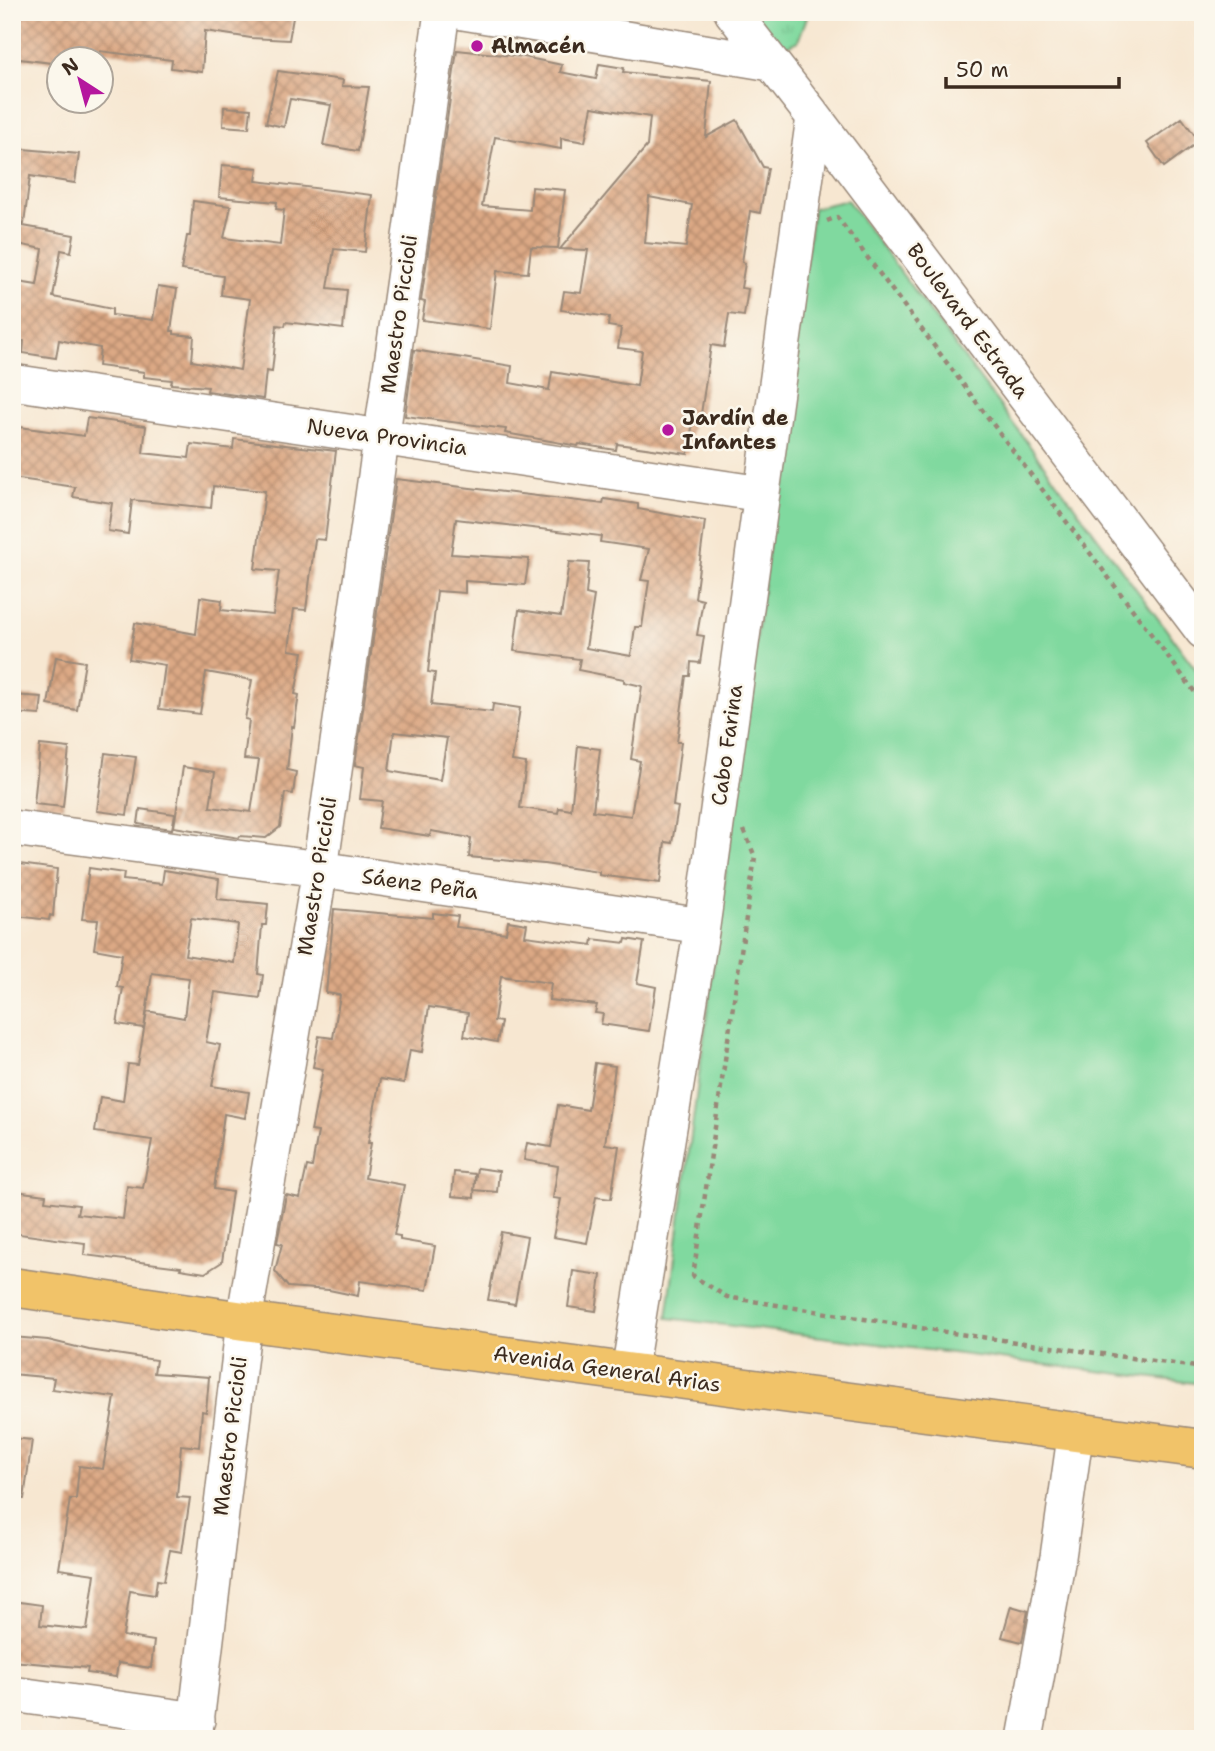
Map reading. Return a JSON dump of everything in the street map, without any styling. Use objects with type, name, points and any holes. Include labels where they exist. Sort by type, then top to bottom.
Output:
[{"type":"main road","name":"Avenida General Arias","points":[[12,1287],[244,1321],[1203,1449]]},
{"type":"street","name":"Maestro Piccioli","points":[[195,1729],[244,1321],[320,869],[442,12]]},
{"type":"street","points":[[463,12],[771,63]]},
{"type":"street","name":"Boulevard Estrada","points":[[732,12],[1203,631]]},
{"type":"street","name":"Cabo Farina","points":[[629,1372],[702,926],[814,117]]},
{"type":"street","name":"Nueva Provincia","points":[[12,382],[762,494]]},
{"type":"street","name":"Sáenz Peña","points":[[12,828],[320,869],[702,926]]},
{"type":"street","points":[[1025,1739],[1058,1557],[1076,1430]]},
{"type":"street","points":[[12,1694],[195,1729]]},
{"type":"path","points":[[823,224],[836,217],[1203,703]]},
{"type":"path","points":[[740,819],[755,857],[693,1276],[727,1297],[952,1333],[1203,1368]]},
{"type":"green space","points":[[748,12],[809,12],[798,41],[778,51]]},
{"type":"green space","points":[[847,200],[1203,679],[1203,1384],[667,1318],[813,208]]},
{"type":"building","points":[[12,12],[294,12],[289,40],[205,31],[202,72],[171,68],[172,60],[116,53],[116,46],[46,46],[46,62],[12,58]]},
{"type":"building","points":[[457,50],[524,57],[562,65],[560,72],[596,79],[599,64],[624,68],[623,72],[711,81],[706,137],[737,120],[763,167],[768,168],[760,213],[750,211],[742,262],[745,263],[741,288],[748,289],[744,316],[729,314],[724,347],[711,345],[700,421],[693,421],[688,454],[617,444],[616,450],[578,446],[505,433],[506,429],[405,416],[414,350],[512,366],[510,383],[549,390],[552,372],[637,386],[642,351],[618,348],[621,328],[608,326],[609,317],[561,310],[564,291],[581,293],[588,250],[560,249],[647,146],[650,117],[592,107],[585,142],[561,138],[561,149],[495,137],[482,206],[530,210],[532,187],[565,190],[558,248],[531,247],[528,273],[497,271],[490,329],[422,320],[425,302],[421,301]],"holes":[[[649,197],[692,205],[686,247],[645,243]]]},
{"type":"building","points":[[278,71],[343,80],[342,86],[369,87],[358,151],[323,145],[331,105],[290,99],[284,127],[266,123]]},
{"type":"building","points":[[224,107],[251,109],[249,128],[223,126]]},
{"type":"building","points":[[1182,118],[1199,141],[1164,167],[1147,143]]},
{"type":"building","points":[[12,148],[79,154],[75,183],[30,176],[24,224],[12,223]]},
{"type":"building","points":[[222,165],[258,168],[256,181],[372,195],[365,252],[334,249],[328,288],[347,290],[343,329],[286,322],[285,326],[277,325],[272,372],[266,371],[263,399],[207,391],[208,387],[171,384],[172,380],[144,377],[144,372],[98,366],[100,348],[59,340],[56,358],[23,353],[24,341],[12,339],[12,281],[37,285],[43,249],[12,243],[12,224],[74,235],[71,252],[61,250],[53,297],[112,309],[112,315],[153,320],[158,286],[177,289],[171,331],[174,331],[174,334],[194,336],[192,361],[240,370],[250,299],[221,295],[223,276],[181,270],[187,236],[190,236],[193,201],[231,206],[224,238],[280,245],[284,210],[276,209],[277,202],[219,197]]},
{"type":"building","points":[[87,418],[146,426],[143,453],[189,458],[191,444],[233,449],[234,439],[336,451],[325,540],[315,539],[306,610],[294,609],[289,650],[303,652],[295,694],[299,695],[287,770],[296,772],[293,794],[285,793],[280,827],[266,838],[239,838],[174,827],[183,767],[215,772],[210,807],[251,812],[259,760],[244,759],[249,720],[245,719],[252,680],[206,672],[200,714],[159,709],[165,665],[129,659],[135,623],[196,634],[200,597],[222,600],[221,610],[273,615],[279,571],[255,569],[265,491],[213,486],[211,508],[132,500],[128,534],[108,531],[112,503],[73,497],[75,487],[12,478],[12,426],[84,436]]},
{"type":"building","points":[[396,479],[603,504],[604,499],[638,504],[638,509],[705,521],[695,598],[703,600],[697,635],[704,636],[700,663],[691,662],[690,676],[686,676],[677,742],[681,742],[673,806],[678,807],[672,843],[665,842],[660,883],[544,864],[469,857],[471,838],[431,831],[430,836],[378,828],[382,801],[360,799],[364,767],[355,765]],"holes":[[[456,519],[601,536],[600,542],[649,549],[641,580],[649,581],[642,627],[635,627],[631,656],[586,648],[594,596],[586,594],[589,563],[569,562],[561,616],[519,610],[514,651],[580,659],[578,670],[624,679],[624,682],[642,686],[631,759],[640,761],[631,816],[593,811],[600,749],[578,746],[571,810],[559,808],[558,813],[520,808],[526,763],[512,761],[520,708],[493,704],[492,712],[431,705],[435,673],[428,672],[437,591],[465,593],[465,581],[525,585],[529,559],[451,554]],[[394,732],[447,738],[440,780],[389,771]]]},
{"type":"building","points":[[56,657],[85,662],[77,710],[48,705]]},
{"type":"building","points":[[12,695],[42,697],[40,715],[12,713]]},
{"type":"building","points":[[40,745],[69,748],[63,807],[34,804]]},
{"type":"building","points":[[105,753],[136,757],[127,815],[97,811]]},
{"type":"building","points":[[140,809],[175,814],[172,829],[138,824]]},
{"type":"building","points":[[12,863],[57,869],[53,916],[50,915],[49,920],[16,916],[19,896],[12,895]]},
{"type":"building","points":[[89,868],[124,873],[123,880],[162,884],[164,870],[219,879],[217,899],[268,904],[266,925],[262,925],[258,974],[263,975],[260,998],[215,992],[206,1042],[220,1045],[212,1086],[249,1092],[245,1118],[224,1114],[214,1189],[232,1192],[222,1262],[205,1273],[180,1269],[181,1267],[84,1255],[85,1243],[12,1233],[14,1191],[46,1195],[45,1201],[79,1205],[77,1214],[123,1219],[127,1186],[143,1188],[152,1140],[95,1132],[100,1097],[123,1101],[128,1064],[138,1065],[147,1011],[184,1018],[189,978],[152,973],[144,1028],[117,1024],[123,988],[117,987],[122,954],[94,949],[98,920],[82,919]],"holes":[[[191,918],[238,924],[234,963],[185,955]]]},
{"type":"building","points":[[334,909],[433,918],[433,913],[458,916],[456,927],[506,933],[508,921],[527,924],[525,936],[592,945],[593,939],[625,943],[626,939],[644,942],[637,983],[656,987],[649,1031],[601,1024],[603,1014],[595,1013],[597,1005],[549,1000],[551,983],[501,976],[494,1021],[501,1022],[497,1042],[464,1036],[468,1013],[429,1007],[422,1052],[410,1050],[404,1083],[380,1079],[368,1143],[371,1143],[365,1178],[404,1185],[394,1235],[400,1236],[400,1240],[435,1246],[427,1290],[360,1281],[358,1296],[329,1290],[288,1287],[275,1271],[282,1244],[277,1243],[286,1195],[300,1198],[307,1166],[312,1167],[318,1132],[311,1131],[323,1069],[313,1067],[319,1036],[333,1038],[340,995],[326,993]]},
{"type":"building","points":[[595,1063],[615,1066],[605,1144],[619,1146],[611,1199],[596,1197],[587,1243],[553,1237],[561,1199],[553,1198],[558,1166],[524,1160],[527,1143],[551,1147],[558,1105],[588,1110]]},
{"type":"building","points":[[477,1168],[499,1171],[497,1192],[474,1190]]},
{"type":"building","points":[[454,1172],[475,1174],[474,1198],[452,1196]]},
{"type":"building","points":[[501,1232],[527,1237],[515,1304],[488,1300]]},
{"type":"building","points":[[573,1271],[601,1275],[596,1311],[568,1307]]},
{"type":"building","points":[[12,1337],[48,1340],[89,1350],[156,1360],[154,1373],[209,1377],[206,1412],[202,1411],[199,1447],[181,1445],[177,1497],[190,1498],[182,1552],[170,1550],[164,1581],[157,1580],[155,1595],[130,1591],[123,1636],[154,1641],[151,1668],[118,1663],[116,1677],[87,1673],[88,1668],[12,1661],[12,1601],[42,1605],[40,1625],[87,1630],[95,1574],[59,1569],[70,1499],[76,1499],[79,1466],[103,1469],[115,1397],[52,1389],[54,1378],[12,1374]]},
{"type":"building","points":[[12,1438],[32,1440],[24,1499],[12,1499]]},
{"type":"building","points":[[1011,1606],[1028,1611],[1022,1642],[1002,1637]]},
{"type":"place","name":"Almacén","points":[[477,46]]},
{"type":"place","name":"Jardín de Infantes","points":[[668,430]]}]
